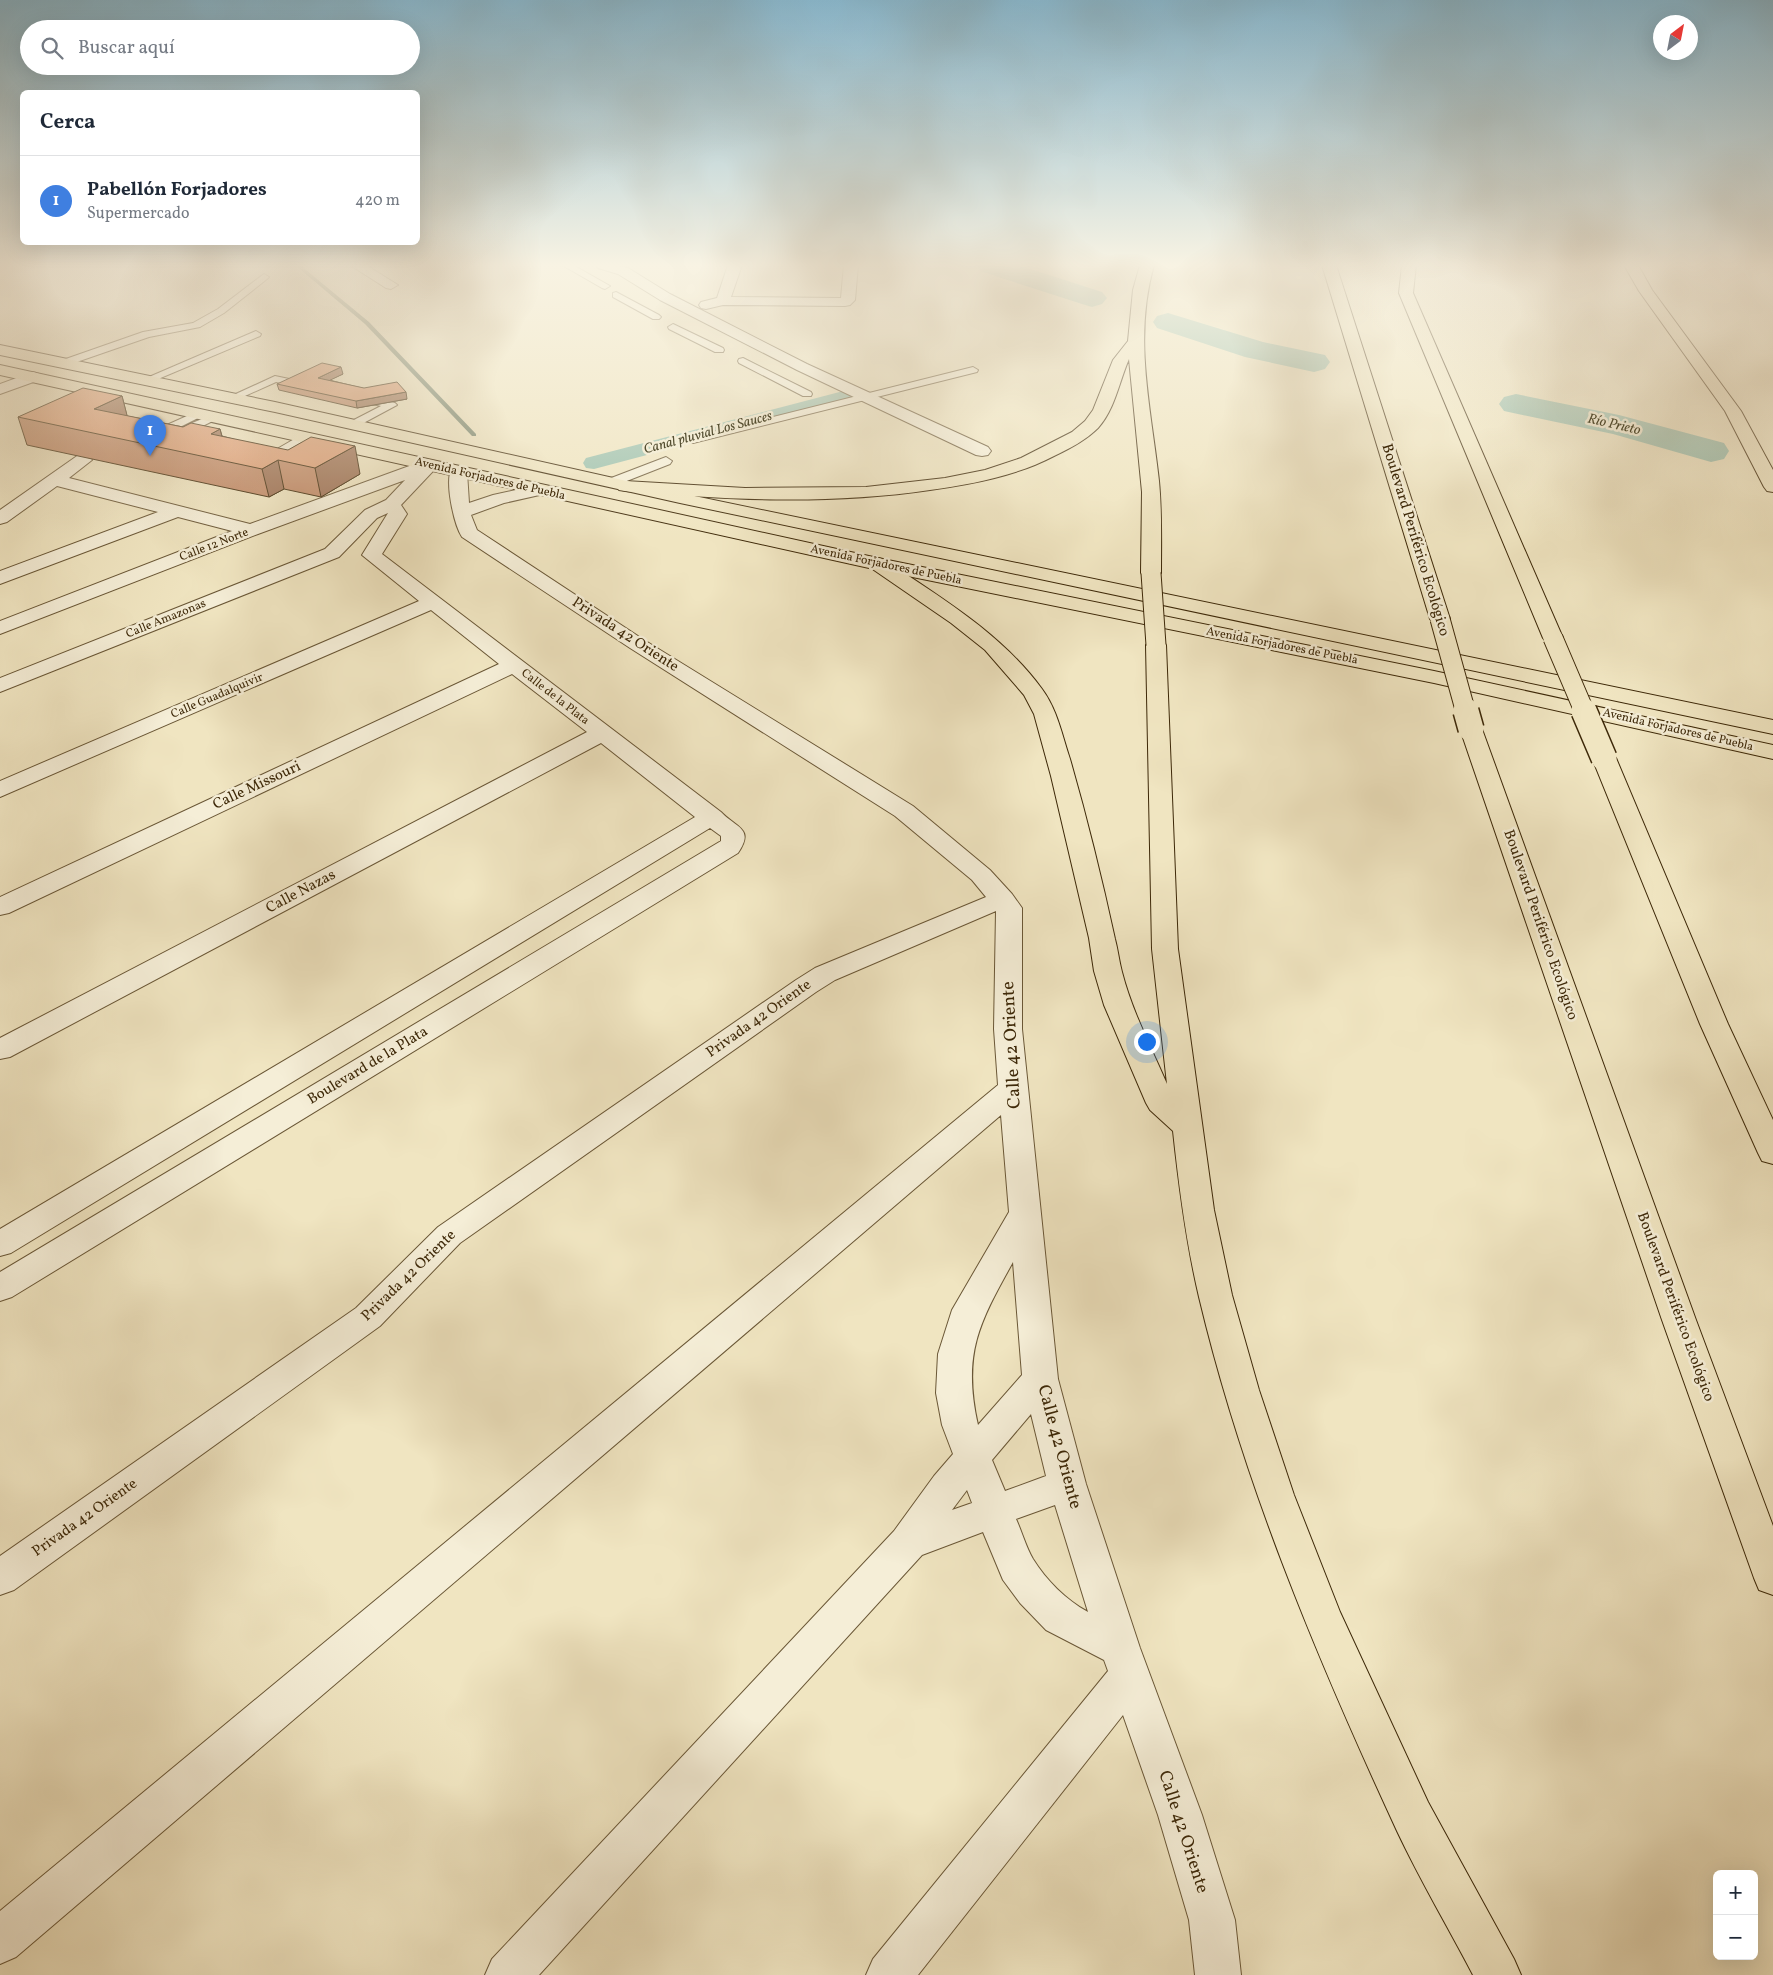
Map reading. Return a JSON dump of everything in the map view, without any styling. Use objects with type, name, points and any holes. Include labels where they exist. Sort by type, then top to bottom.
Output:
[{"type":"main road","name":"Avenida Forjadores de Puebla","points":[[35,357],[275,407],[617,485],[1773,727]]},
{"type":"main road","points":[[617,485],[706,492],[842,494],[910,488],[992,473],[1038,458],[1069,441],[1092,424],[1106,403],[1122,357]]},
{"type":"main road","points":[[1137,357],[1150,484],[1165,949],[1198,1210],[1215,1296],[1241,1390],[1275,1495],[1321,1613],[1413,1817],[1498,1975]]},
{"type":"main road","name":"Boulevard Periférico Ecológico","points":[[1358,357],[1440,619],[1471,729],[1679,1320],[1773,1578]]},
{"type":"main road","points":[[1433,357],[1604,758],[1714,1024],[1773,1153]]},
{"type":"main road","points":[[1694,357],[1733,411],[1773,488]]},
{"type":"main road","name":"Avenida Forjadores de Puebla","points":[[0,370],[878,564],[1443,679],[1773,752]]},
{"type":"main road","points":[[205,416],[224,409],[275,407]]},
{"type":"main road","points":[[1733,411],[1766,442]]},
{"type":"main road","points":[[878,564],[958,619],[992,646],[1019,674],[1045,714],[1063,776],[1102,938],[1108,971],[1118,1005],[1161,1103],[1188,1128]]},
{"type":"street","points":[[784,357],[982,451]]},
{"type":"street","points":[[0,390],[33,377]]},
{"type":"street","points":[[0,518],[84,460]]},
{"type":"street","points":[[332,553],[371,514],[392,504],[429,465]]},
{"type":"street","name":"Calle 12 Norte","points":[[0,628],[251,530],[429,465]]},
{"type":"street","name":"Privada 42 Oriente","points":[[0,1578],[368,1316],[449,1235],[806,986],[825,974],[1003,899],[981,875],[904,811],[637,644],[469,532],[464,524],[461,512],[458,472]]},
{"type":"street","points":[[55,480],[251,530]]},
{"type":"street","points":[[461,512],[499,499],[538,490]]},
{"type":"street","points":[[332,553],[372,555],[398,514],[392,504]]},
{"type":"street","points":[[0,578],[177,511]]},
{"type":"street","name":"Calle Amazonas","points":[[0,686],[332,553]]},
{"type":"street","name":"Calle de la Plata","points":[[372,555],[734,834],[733,841]]},
{"type":"street","name":"Calle Guadalquivir","points":[[0,790],[433,602]]},
{"type":"street","name":"Calle Missouri","points":[[0,907],[514,665]]},
{"type":"street","name":"Calle Nazas","points":[[0,1050],[602,733]]},
{"type":"street","points":[[0,1244],[712,817]]},
{"type":"street","name":"Boulevard de la Plata","points":[[0,1288],[729,848],[733,841]]},
{"type":"street","name":"Calle 42 Oriente","points":[[1003,899],[1009,908],[1008,1029],[1040,1379],[1067,1484],[1125,1662],[1180,1815],[1212,1920],[1218,1975]]},
{"type":"street","points":[[0,1941],[1013,1089]]},
{"type":"street","points":[[889,1975],[1125,1662],[1060,1616],[1034,1591],[1017,1568],[960,1424],[954,1393],[955,1354],[969,1310],[1024,1212]]},
{"type":"street","points":[[508,1975],[908,1543],[947,1487],[1040,1379]]},
{"type":"street","points":[[908,1543],[1067,1484]]},
{"type":"lane","points":[[64,363],[81,357]]},
{"type":"lane","points":[[147,380],[201,357]]},
{"type":"lane","points":[[743,361],[808,394]]},
{"type":"lane","points":[[770,375],[802,367]]},
{"type":"lane","points":[[693,440],[974,370]]},
{"type":"lane","points":[[232,398],[275,379],[324,390]]},
{"type":"lane","points":[[352,425],[391,405],[353,396]]},
{"type":"lane","points":[[187,444],[158,439],[162,432],[205,416]]},
{"type":"lane","points":[[259,459],[303,437]]},
{"type":"lane","points":[[259,459],[280,464]]},
{"type":"lane","points":[[617,485],[666,461]]},
{"type":"building","points":[[322,363],[341,367],[318,378],[364,388],[397,382],[406,392],[356,401],[277,384]]},
{"type":"building","points":[[83,388],[122,396],[94,409],[183,427],[191,423],[220,429],[211,434],[288,450],[311,437],[355,446],[315,468],[278,460],[262,469],[18,417]]},
{"type":"waterway","points":[[400,357],[474,435]]},
{"type":"waterway","name":"Río Prieto","points":[[1291,357],[1314,362]]},
{"type":"waterway","name":"Canal pluvial Los Sauces","points":[[594,463],[851,395]]},
{"type":"waterway","name":"Río Prieto","points":[[1516,404],[1619,425],[1711,451]]},
{"type":"place","name":"Pabellón Forjadores","points":[[150,456]]}]
